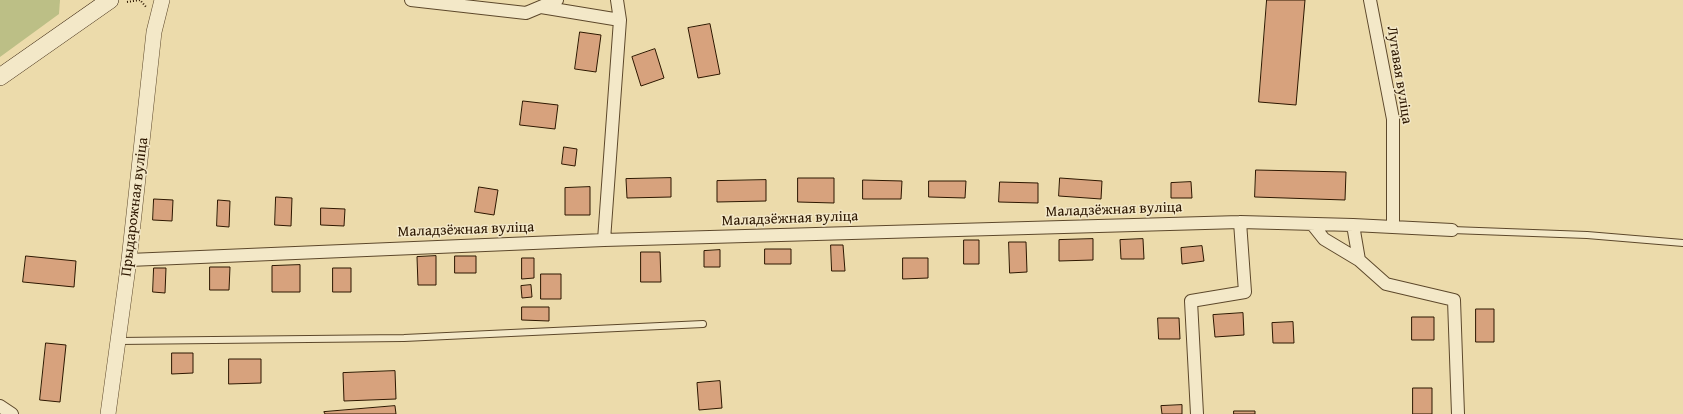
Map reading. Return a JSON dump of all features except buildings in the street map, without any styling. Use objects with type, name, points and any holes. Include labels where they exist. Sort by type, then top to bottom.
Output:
[{"type":"main road","points":[[0,77],[110,0]]},
{"type":"street","name":"Прыдарожная вуліца","points":[[108,414],[129,260],[154,32],[162,0]]},
{"type":"street","points":[[411,0],[526,13],[557,0]]},
{"type":"street","points":[[604,240],[620,20],[617,0]]},
{"type":"street","name":"Лугавая вуліца","points":[[1370,0],[1393,119],[1393,227]]},
{"type":"street","points":[[541,7],[620,20]]},
{"type":"street","name":"Маладзёжная вуліца","points":[[129,260],[604,240],[1240,222],[1354,225],[1452,230]]},
{"type":"street","points":[[1198,414],[1191,301],[1245,292],[1240,222]]},
{"type":"street","points":[[1312,224],[1324,239],[1359,260],[1386,284],[1454,300],[1458,414]]},
{"type":"street","points":[[1354,225],[1359,260]]},
{"type":"street","points":[[0,406],[12,414]]},
{"type":"lane","points":[[1452,230],[1587,235],[1683,243]]},
{"type":"lane","points":[[118,341],[404,338],[703,324]]},
{"type":"green space","points":[[0,0],[60,0],[59,14],[0,57]]}]
